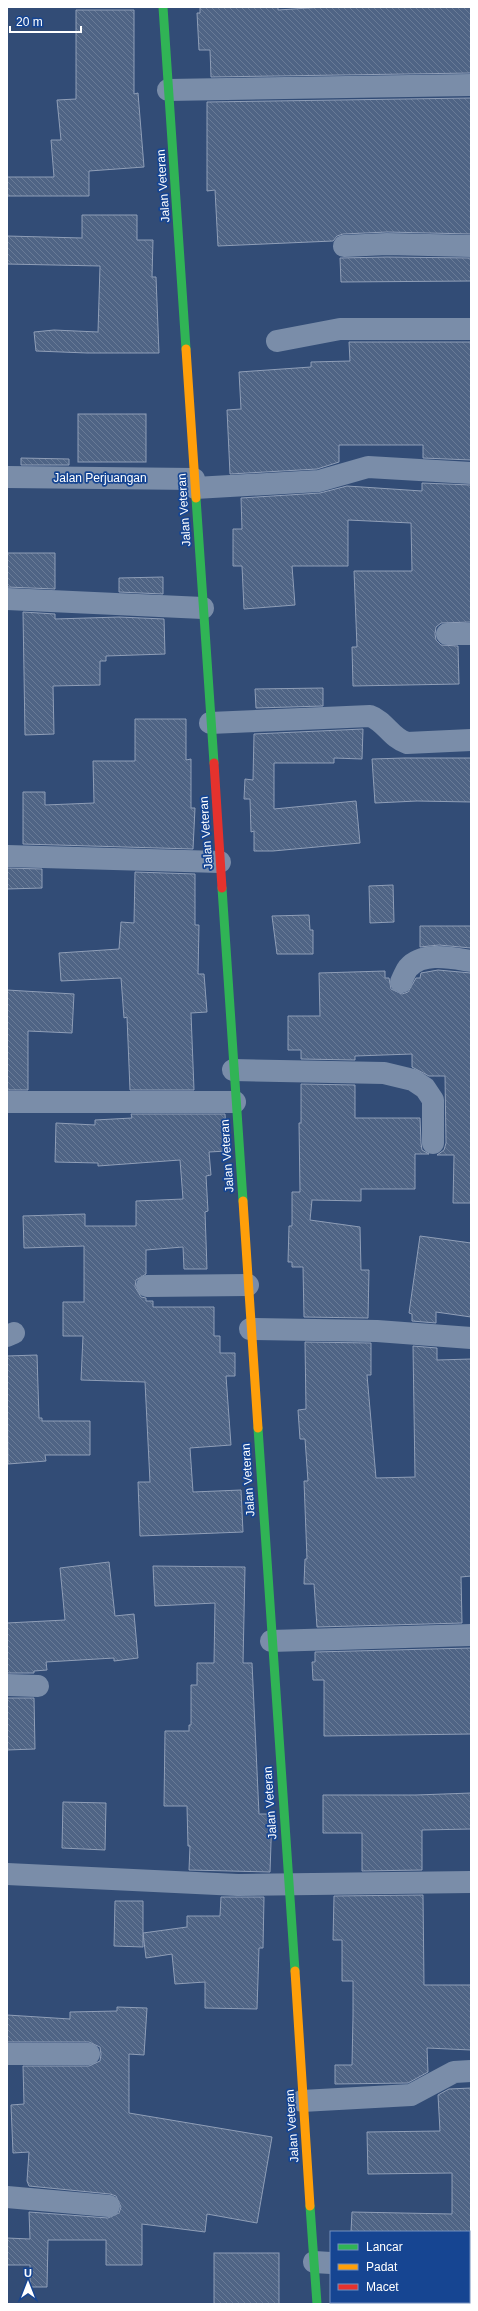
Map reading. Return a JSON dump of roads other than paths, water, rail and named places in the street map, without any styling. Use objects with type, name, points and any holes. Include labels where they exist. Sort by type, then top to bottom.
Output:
[{"type":"main road","name":"Jalan Veteran","points":[[163,7],[302,2101],[322,2262],[317,2304]]},
{"type":"street","points":[[168,90],[471,85]]},
{"type":"street","points":[[344,246],[387,244],[471,246]]},
{"type":"street","points":[[277,341],[340,328],[471,329]]},
{"type":"street","name":"Jalan Perjuangan","points":[[7,477],[194,483],[319,481],[368,467],[471,473]]},
{"type":"street","points":[[7,599],[203,608]]},
{"type":"street","points":[[447,634],[471,634]]},
{"type":"street","points":[[210,723],[370,716],[377,718],[398,739],[407,743],[471,740]]},
{"type":"street","points":[[7,856],[220,862]]},
{"type":"street","points":[[401,982],[408,968],[419,960],[440,956],[471,961]]},
{"type":"street","points":[[233,1070],[384,1073],[413,1080],[425,1088],[433,1100],[433,1143]]},
{"type":"street","points":[[7,1102],[235,1102]]},
{"type":"street","points":[[147,1286],[248,1285]]},
{"type":"street","points":[[250,1330],[377,1332],[471,1338]]},
{"type":"street","points":[[271,1641],[471,1635]]},
{"type":"street","points":[[7,1685],[38,1686]]},
{"type":"street","points":[[7,1874],[238,1886],[471,1882]]},
{"type":"street","points":[[7,2054],[89,2054]]},
{"type":"street","points":[[302,2101],[411,2095],[454,2072],[471,2071]]},
{"type":"street","points":[[7,2197],[109,2206]]}]
